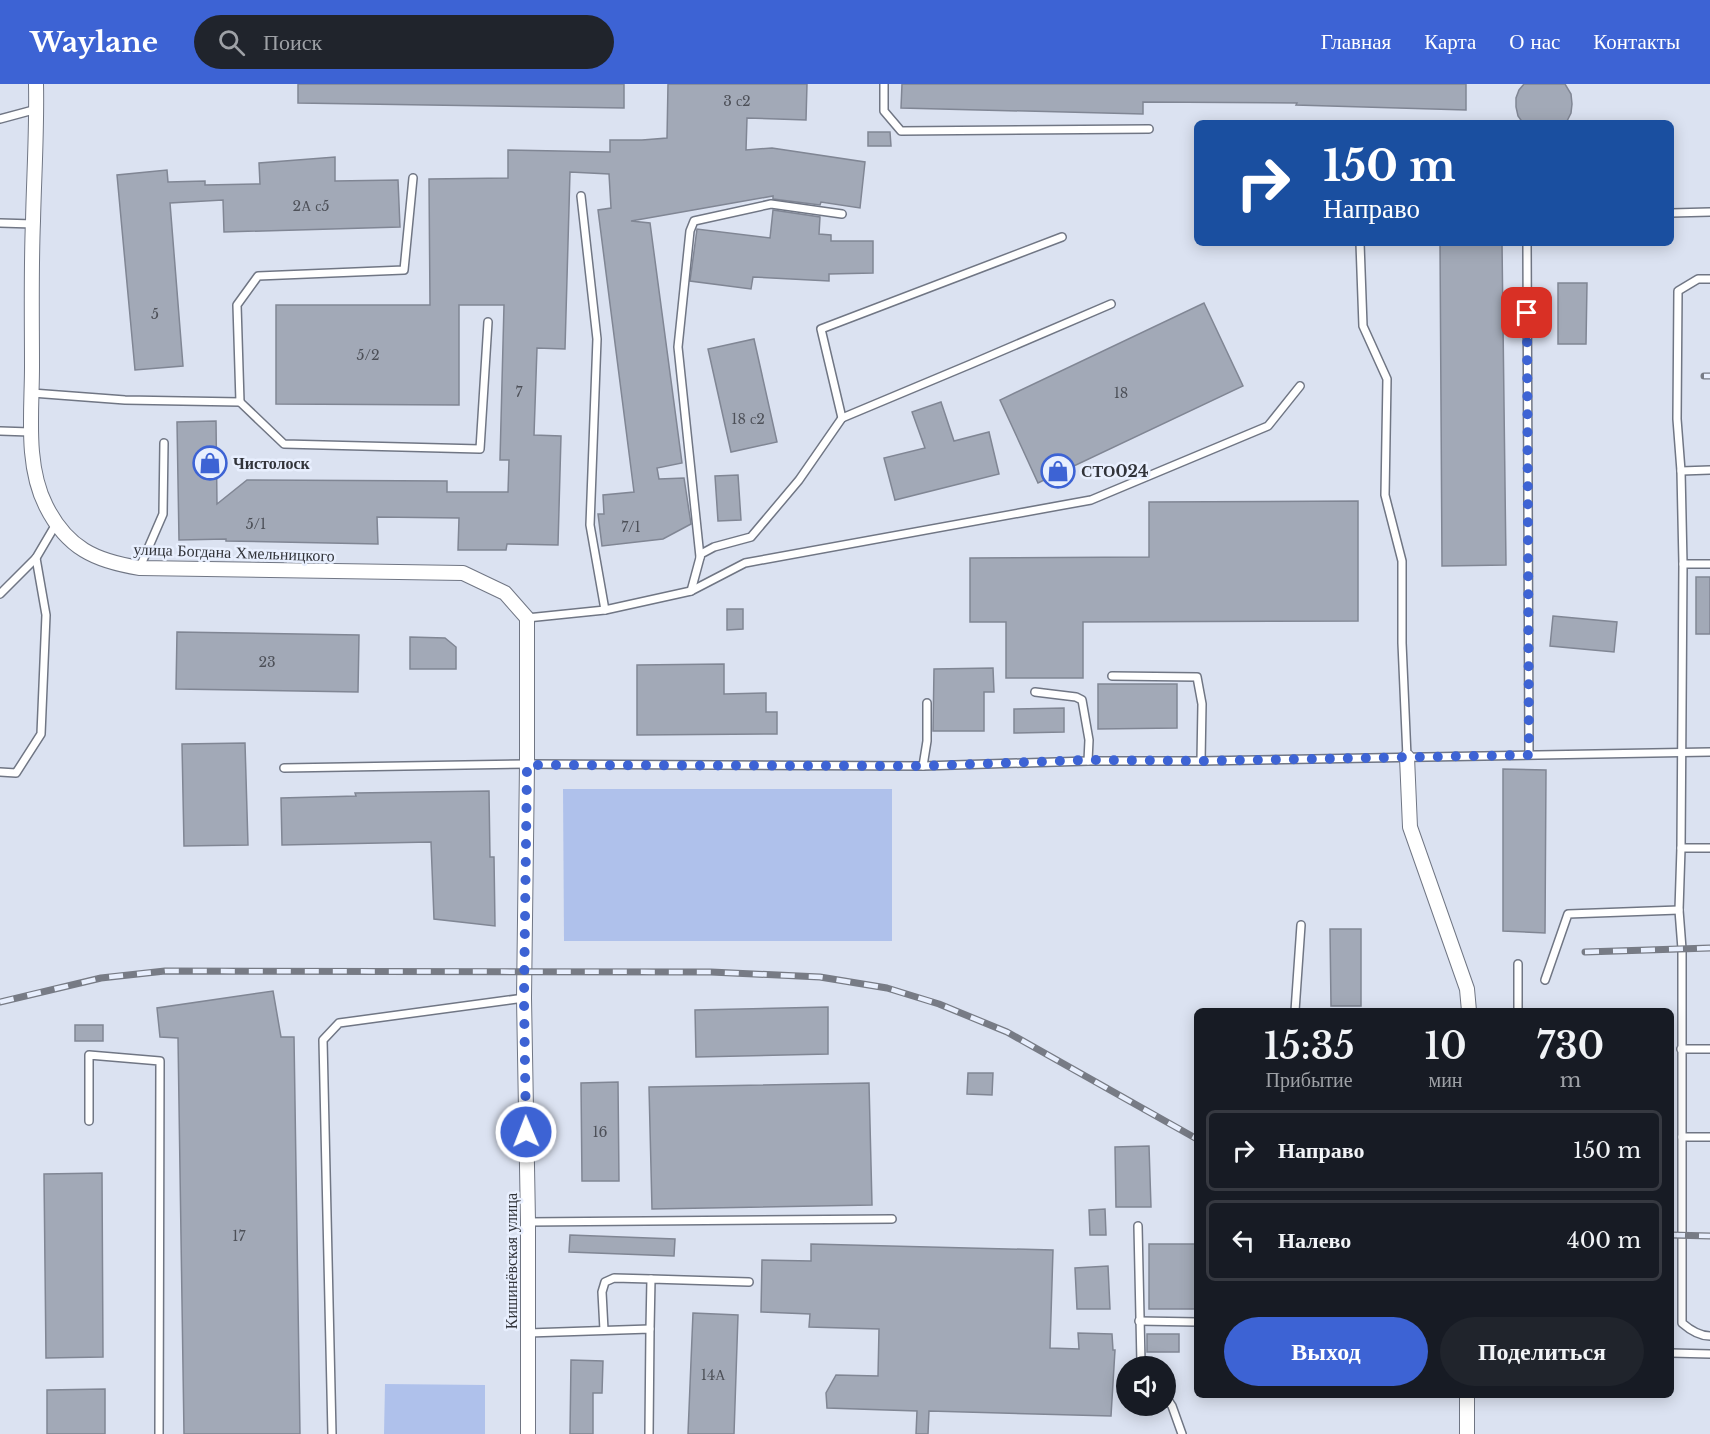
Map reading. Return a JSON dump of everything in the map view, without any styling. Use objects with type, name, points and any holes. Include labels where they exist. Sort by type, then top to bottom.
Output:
[{"type":"street","name":"улица Богдана Хмельницкого","points":[[36,84],[30,432],[35,472],[41,496],[56,524],[67,538],[84,551],[102,560],[140,568],[464,573],[505,593],[527,618]]},
{"type":"street","points":[[527,618],[527,765]]},
{"type":"street","points":[[1407,757],[1410,827],[1467,989],[1469,1008]]},
{"type":"street","name":"Кишинёвская улица","points":[[527,765],[524,998],[528,1222],[528,1434]]},
{"type":"street","points":[[1467,1398],[1467,1434]]},
{"type":"lane","points":[[884,84],[884,111],[901,131],[1149,129]]},
{"type":"lane","points":[[0,119],[36,109]]},
{"type":"lane","points":[[240,402],[237,305],[258,276],[405,270],[413,178]]},
{"type":"lane","points":[[581,196],[597,339],[590,525],[605,610]]},
{"type":"lane","points":[[691,591],[701,554],[678,346],[690,231],[694,221],[771,204],[842,214]]},
{"type":"lane","points":[[1674,213],[1710,212]]},
{"type":"lane","points":[[0,223],[33,224]]},
{"type":"lane","points":[[842,418],[821,328],[1062,237]]},
{"type":"lane","points":[[1360,246],[1363,326],[1387,379],[1386,495],[1402,561],[1402,643],[1407,757]]},
{"type":"lane","points":[[1527,246],[1529,755]]},
{"type":"lane","points":[[1710,279],[1698,279],[1678,291],[1677,418],[1681,471],[1683,564],[1679,910],[1682,949],[1682,1323],[1691,1331],[1710,1336]]},
{"type":"lane","points":[[701,554],[714,547],[752,537],[799,480],[842,418],[1111,304]]},
{"type":"lane","points":[[32,393],[125,400],[240,402],[284,444],[480,449],[488,322]]},
{"type":"lane","points":[[527,618],[605,610],[691,591],[745,563],[1091,500],[1268,426],[1300,386]]},
{"type":"lane","points":[[0,431],[30,432]]},
{"type":"lane","points":[[140,568],[163,514],[164,442]]},
{"type":"lane","points":[[1681,471],[1710,470]]},
{"type":"lane","points":[[0,594],[36,558],[56,524]]},
{"type":"lane","points":[[0,772],[16,773],[41,734],[46,615],[36,558]]},
{"type":"lane","points":[[1683,564],[1710,564]]},
{"type":"lane","points":[[1112,676],[1197,676],[1202,704],[1201,761]]},
{"type":"lane","points":[[1035,692],[1076,697],[1082,700],[1089,740],[1088,760]]},
{"type":"lane","points":[[923,766],[927,741],[927,703]]},
{"type":"lane","points":[[284,768],[527,765],[923,766],[1088,760],[1201,761],[1710,752]]},
{"type":"lane","points":[[1681,848],[1710,848]]},
{"type":"lane","points":[[1545,980],[1568,914],[1679,910]]},
{"type":"lane","points":[[1295,1008],[1301,925]]},
{"type":"lane","points":[[1518,964],[1518,1008]]},
{"type":"lane","points":[[332,1434],[323,1040],[339,1023],[524,998]]},
{"type":"lane","points":[[1681,1049],[1710,1049]]},
{"type":"lane","points":[[89,1121],[89,1055],[160,1061],[159,1434]]},
{"type":"lane","points":[[1682,1137],[1710,1137]]},
{"type":"lane","points":[[528,1222],[892,1219]]},
{"type":"lane","points":[[1138,1226],[1141,1356]]},
{"type":"lane","points":[[604,1330],[602,1292],[605,1282],[614,1278],[749,1282]]},
{"type":"lane","points":[[649,1434],[651,1279]]},
{"type":"lane","points":[[1139,1321],[1194,1322]]},
{"type":"lane","points":[[528,1333],[650,1329]]},
{"type":"lane","points":[[1674,1353],[1710,1354]]},
{"type":"lane","points":[[1176,1416],[1182,1434]]},
{"type":"shaded area","points":[[563,789],[892,789],[892,941],[564,941]]},
{"type":"shaded area","points":[[385,1384],[485,1385],[485,1434],[384,1434]]},
{"type":"building","points":[[298,84],[624,84],[624,108],[298,103]]},
{"type":"building","points":[[668,84],[807,84],[806,120],[747,118],[746,150],[772,148],[865,162],[860,208],[821,202],[820,205],[773,199],[773,196],[631,221],[650,223],[682,463],[657,468],[659,479],[684,478],[691,524],[663,539],[602,546],[598,514],[604,514],[603,495],[634,492],[598,210],[611,208],[609,174],[570,172],[565,349],[537,348],[534,435],[561,436],[558,545],[507,544],[506,550],[458,550],[459,518],[377,517],[378,544],[226,541],[226,539],[179,540],[177,422],[216,421],[217,504],[247,480],[447,481],[447,492],[508,492],[509,460],[500,460],[504,305],[459,305],[459,405],[276,404],[276,305],[430,305],[429,179],[508,178],[508,150],[610,152],[610,140],[667,138]]},
{"type":"building","points":[[902,84],[1466,84],[1466,110],[1296,105],[1297,103],[1143,102],[1143,114],[901,108]]},
{"type":"building","points":[[1524,84],[1565,84],[1571,94],[1572,104],[1568,120],[1521,120],[1516,107],[1519,90]]},
{"type":"building","points":[[868,132],[890,132],[891,146],[868,146]]},
{"type":"building","points":[[335,157],[335,181],[398,180],[400,227],[224,232],[223,200],[170,203],[183,366],[135,370],[117,175],[167,170],[168,182],[205,181],[205,185],[260,184],[259,163]]},
{"type":"building","points":[[773,210],[820,217],[819,234],[831,235],[831,241],[873,241],[873,273],[829,274],[829,281],[753,277],[751,289],[690,281],[697,229],[770,238]]},
{"type":"building","points":[[1440,246],[1502,246],[1506,565],[1442,566]]},
{"type":"building","points":[[1558,283],[1587,283],[1586,344],[1558,344]]},
{"type":"building","points":[[1204,303],[1243,386],[1038,483],[1000,400]]},
{"type":"building","points":[[754,339],[777,442],[731,452],[708,349]]},
{"type":"building","points":[[941,402],[954,441],[989,432],[999,474],[895,500],[884,458],[925,448],[912,412]]},
{"type":"building","points":[[738,475],[741,520],[718,521],[715,476]]},
{"type":"building","points":[[1358,501],[1358,621],[1083,622],[1083,678],[1006,678],[1006,622],[970,622],[970,558],[1149,557],[1149,502]]},
{"type":"building","points":[[1696,577],[1710,577],[1710,634],[1696,634]]},
{"type":"building","points":[[727,609],[743,609],[743,629],[727,630]]},
{"type":"building","points":[[1553,616],[1617,622],[1614,652],[1550,646]]},
{"type":"building","points":[[177,632],[359,635],[358,692],[176,689]]},
{"type":"building","points":[[410,637],[445,638],[456,647],[456,669],[410,669]]},
{"type":"building","points":[[724,664],[724,694],[766,693],[766,712],[777,712],[777,734],[637,735],[637,665]]},
{"type":"building","points":[[993,668],[994,692],[984,692],[984,731],[933,731],[934,669]]},
{"type":"building","points":[[1098,684],[1177,684],[1177,728],[1098,729]]},
{"type":"building","points":[[1064,708],[1064,732],[1014,733],[1014,709]]},
{"type":"building","points":[[245,743],[248,845],[184,846],[182,744]]},
{"type":"building","points":[[1503,769],[1546,770],[1545,933],[1503,931]]},
{"type":"building","points":[[489,791],[490,857],[494,857],[495,926],[434,919],[431,842],[282,845],[281,798],[356,796],[355,793]]},
{"type":"building","points":[[1330,929],[1361,929],[1361,1006],[1331,1006]]},
{"type":"building","points":[[273,991],[281,1037],[294,1037],[300,1434],[184,1434],[178,1038],[160,1037],[157,1008]]},
{"type":"building","points":[[828,1007],[828,1054],[696,1057],[695,1010]]},
{"type":"building","points":[[75,1025],[103,1025],[103,1041],[75,1041]]},
{"type":"building","points":[[968,1073],[993,1073],[992,1095],[967,1094]]},
{"type":"building","points":[[618,1082],[619,1181],[582,1181],[581,1083]]},
{"type":"building","points":[[869,1083],[872,1205],[652,1209],[649,1087]]},
{"type":"building","points":[[1149,1146],[1151,1207],[1116,1207],[1115,1147]]},
{"type":"building","points":[[102,1173],[103,1357],[46,1358],[44,1174]]},
{"type":"building","points":[[1105,1209],[1106,1235],[1090,1235],[1089,1210]]},
{"type":"building","points":[[570,1235],[675,1239],[674,1256],[569,1252]]},
{"type":"building","points":[[811,1244],[1053,1250],[1050,1348],[1079,1349],[1078,1333],[1112,1334],[1113,1350],[1115,1350],[1111,1416],[929,1411],[928,1434],[916,1434],[917,1411],[827,1408],[826,1393],[836,1375],[878,1376],[879,1329],[809,1327],[810,1314],[761,1312],[762,1260],[811,1261]]},
{"type":"building","points":[[1149,1244],[1194,1244],[1194,1309],[1149,1309]]},
{"type":"building","points":[[1108,1266],[1110,1309],[1077,1309],[1075,1268]]},
{"type":"building","points":[[693,1313],[738,1315],[734,1434],[688,1434]]},
{"type":"building","points":[[1147,1334],[1179,1334],[1179,1352],[1147,1352]]},
{"type":"building","points":[[571,1360],[603,1361],[602,1393],[593,1393],[593,1434],[570,1434]]},
{"type":"building","points":[[105,1389],[105,1434],[47,1434],[47,1390]]},
{"type":"railway","points":[[1704,376],[1710,376]]},
{"type":"railway","points":[[1585,952],[1710,948]]},
{"type":"railway","points":[[0,1002],[101,978],[165,971],[711,972],[820,977],[887,988],[939,1004],[1007,1032],[1194,1137]]},
{"type":"railway","points":[[1674,1235],[1710,1236]]},
{"type":"place","name":"Чистолоск","points":[[210,463]]},
{"type":"place","name":"СТО024","points":[[1058,471]]},
{"type":"route","points":[[526,1132],[524,998],[527,765],[923,766],[1088,760],[1201,761],[1529,755],[1527,313]]}]
